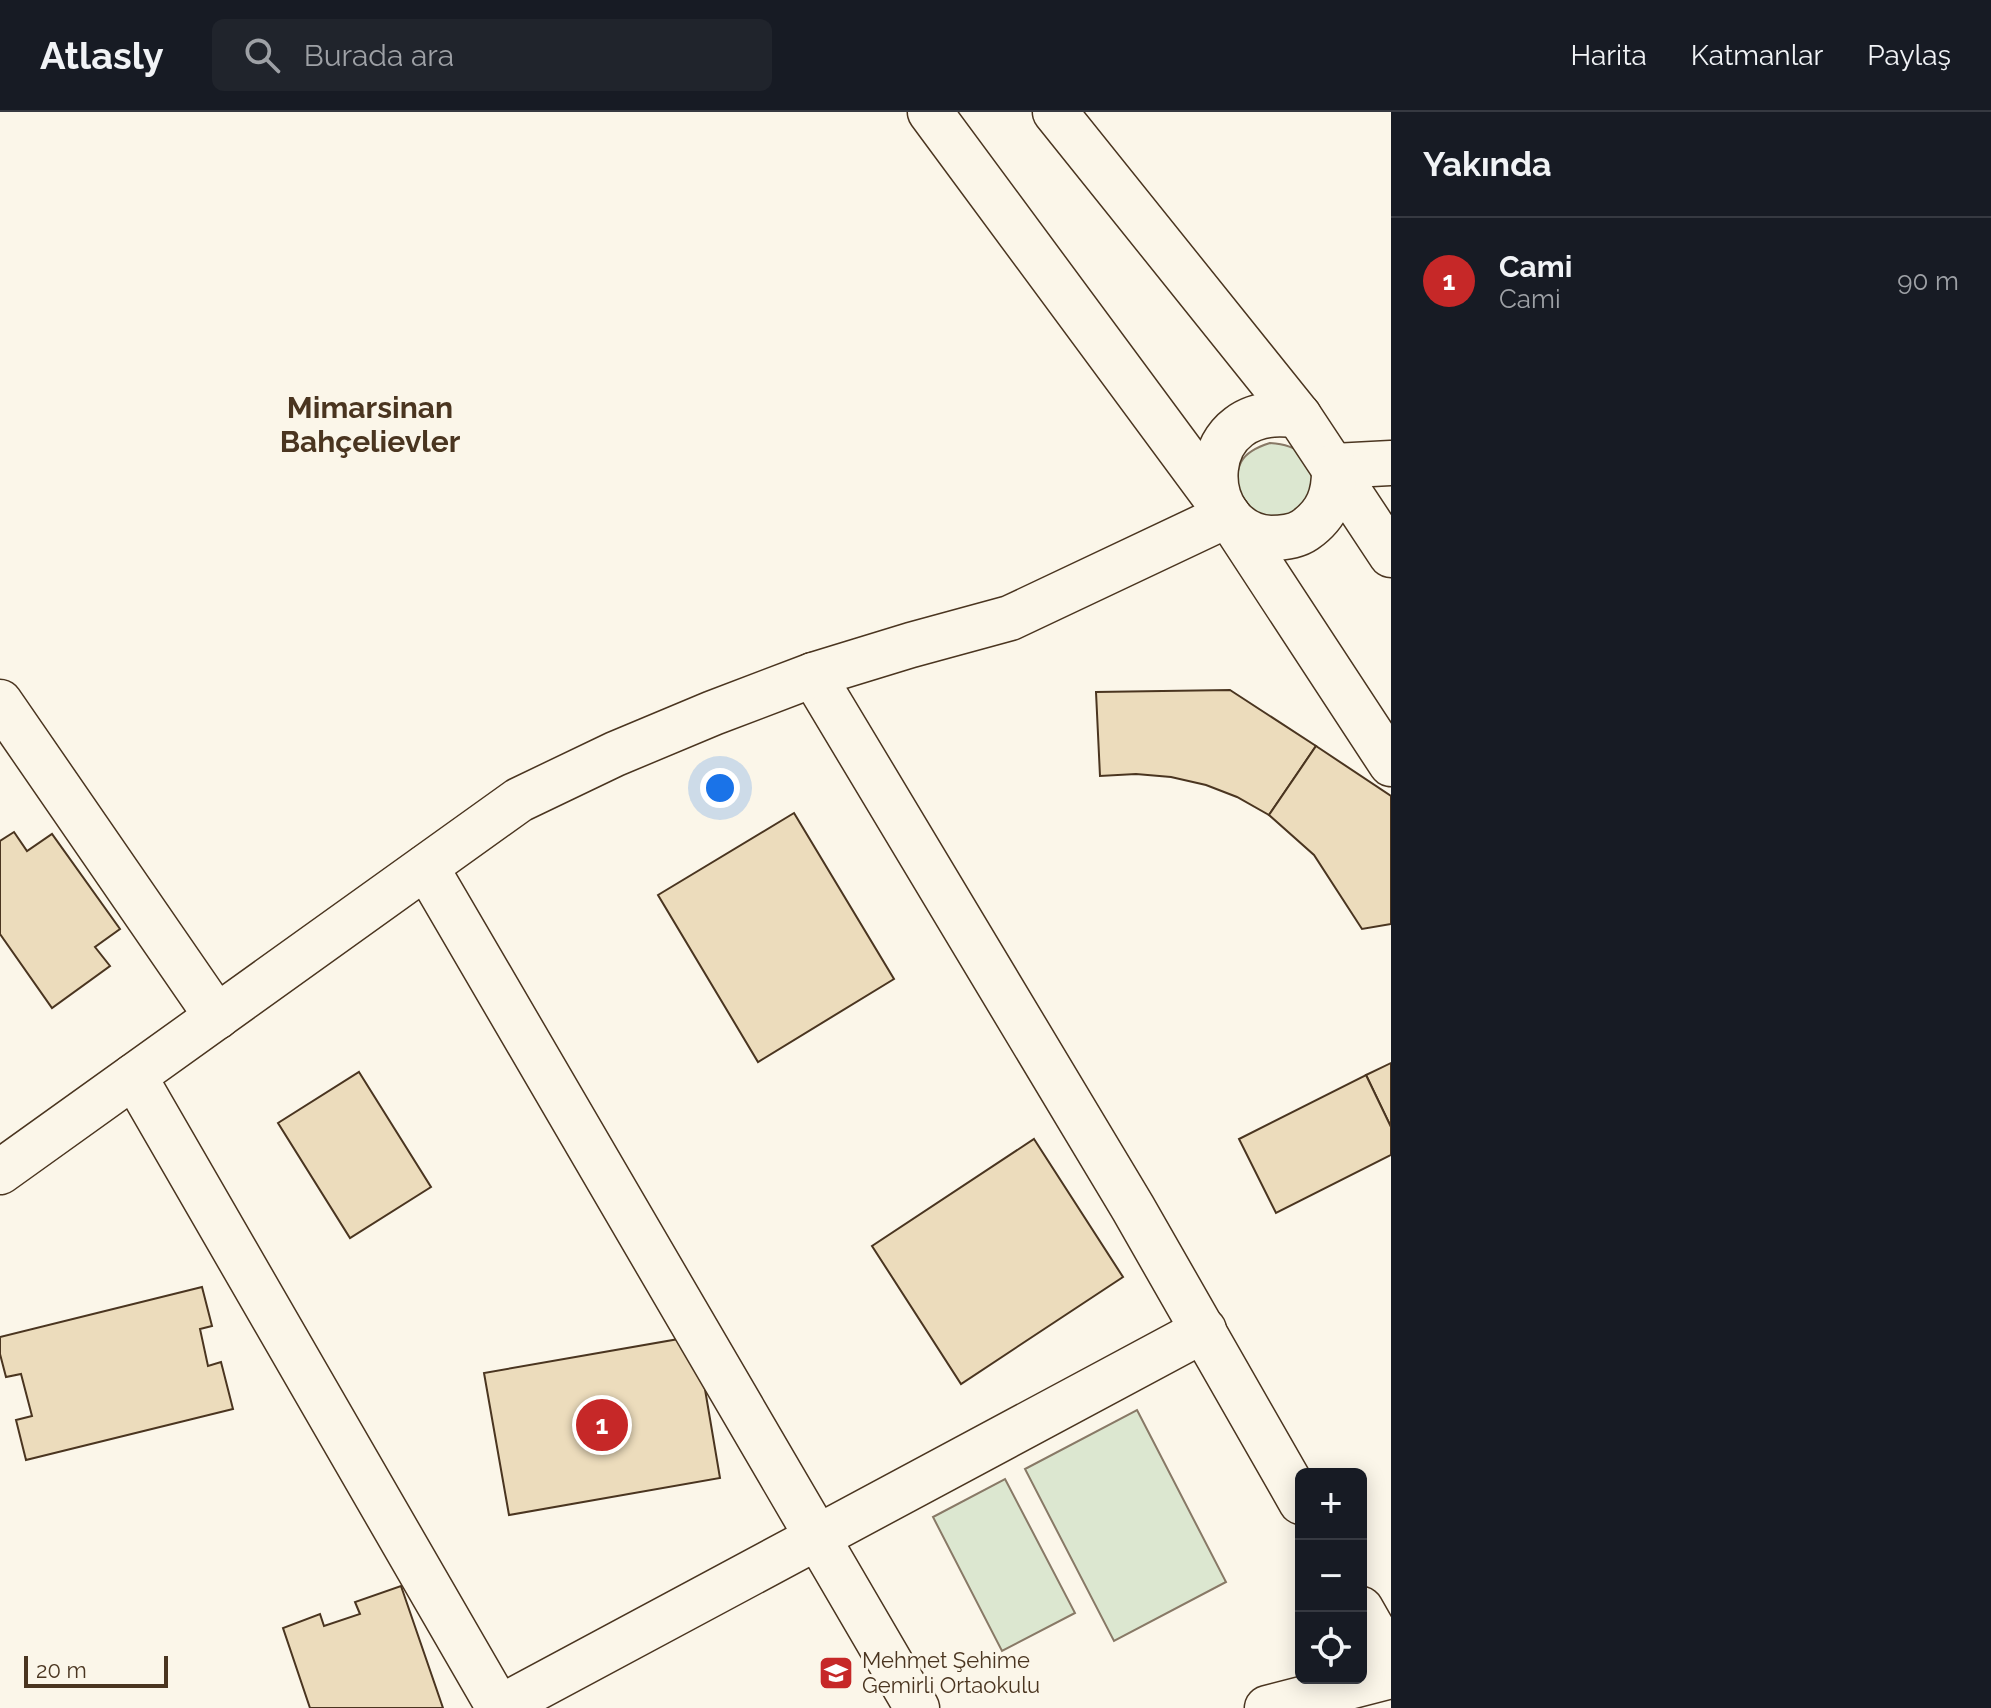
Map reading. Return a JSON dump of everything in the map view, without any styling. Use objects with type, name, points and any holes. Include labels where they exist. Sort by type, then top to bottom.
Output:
[{"type":"street","points":[[930,112],[1228,515],[1391,764]]},
{"type":"street","points":[[1055,112],[1299,416],[1391,555]]},
{"type":"street","points":[[1299,416],[1279,412],[1259,415],[1240,424],[1226,439],[1218,457],[1215,477],[1219,497],[1228,515],[1243,530],[1261,537],[1281,538],[1301,533],[1317,521],[1329,506],[1335,486],[1334,466]]},
{"type":"street","points":[[1334,466],[1391,463]]},
{"type":"street","points":[[0,1172],[519,800],[615,754],[813,675],[1010,618],[1228,515]]},
{"type":"street","points":[[813,675],[1204,1330],[1295,1491]]},
{"type":"street","points":[[0,702],[217,1017]]},
{"type":"street","points":[[426,867],[917,1708]]},
{"type":"street","points":[[134,1076],[499,1708],[1204,1330]]},
{"type":"street","points":[[1363,1612],[1391,1662]]},
{"type":"street","points":[[1267,1708],[1391,1676]]},
{"type":"green space","points":[[1270,443],[1297,450],[1310,468],[1316,486],[1305,512],[1266,523],[1236,495],[1236,485],[1245,456]]},
{"type":"green space","points":[[1137,1410],[1226,1582],[1114,1641],[1025,1469]]},
{"type":"green space","points":[[1005,1479],[1075,1613],[1002,1651],[933,1517]]},
{"type":"building","points":[[1230,690],[1316,746],[1269,815],[1237,797],[1206,785],[1171,777],[1136,774],[1100,776],[1096,692]]},
{"type":"building","points":[[1316,746],[1391,796],[1391,924],[1362,929],[1314,855],[1269,815]]},
{"type":"building","points":[[794,813],[894,979],[758,1062],[658,895]]},
{"type":"building","points":[[14,832],[27,851],[52,834],[120,929],[95,947],[110,966],[52,1008],[0,934],[0,841]]},
{"type":"building","points":[[1391,1063],[1391,1127],[1366,1075]]},
{"type":"building","points":[[359,1072],[431,1187],[350,1238],[278,1123]]},
{"type":"building","points":[[1366,1075],[1391,1127],[1391,1155],[1276,1213],[1239,1139]]},
{"type":"building","points":[[1034,1139],[1123,1277],[961,1384],[872,1246]]},
{"type":"building","points":[[202,1287],[212,1326],[200,1329],[208,1366],[221,1362],[233,1409],[26,1460],[16,1420],[32,1416],[21,1374],[6,1377],[0,1354],[0,1337]]},
{"type":"building","points":[[696,1336],[720,1478],[509,1515],[484,1373]]},
{"type":"building","points":[[401,1586],[443,1708],[310,1708],[283,1628],[320,1614],[324,1626],[360,1614],[355,1602]]},
{"type":"place","name":"Cami","points":[[602,1425]]},
{"type":"place","name":"Mehmet Şehime Gemirli Ortaokulu","points":[[836,1673]]},
{"type":"district","name":"Mimarsinan Bahçelievler","points":[[370,425]]}]
